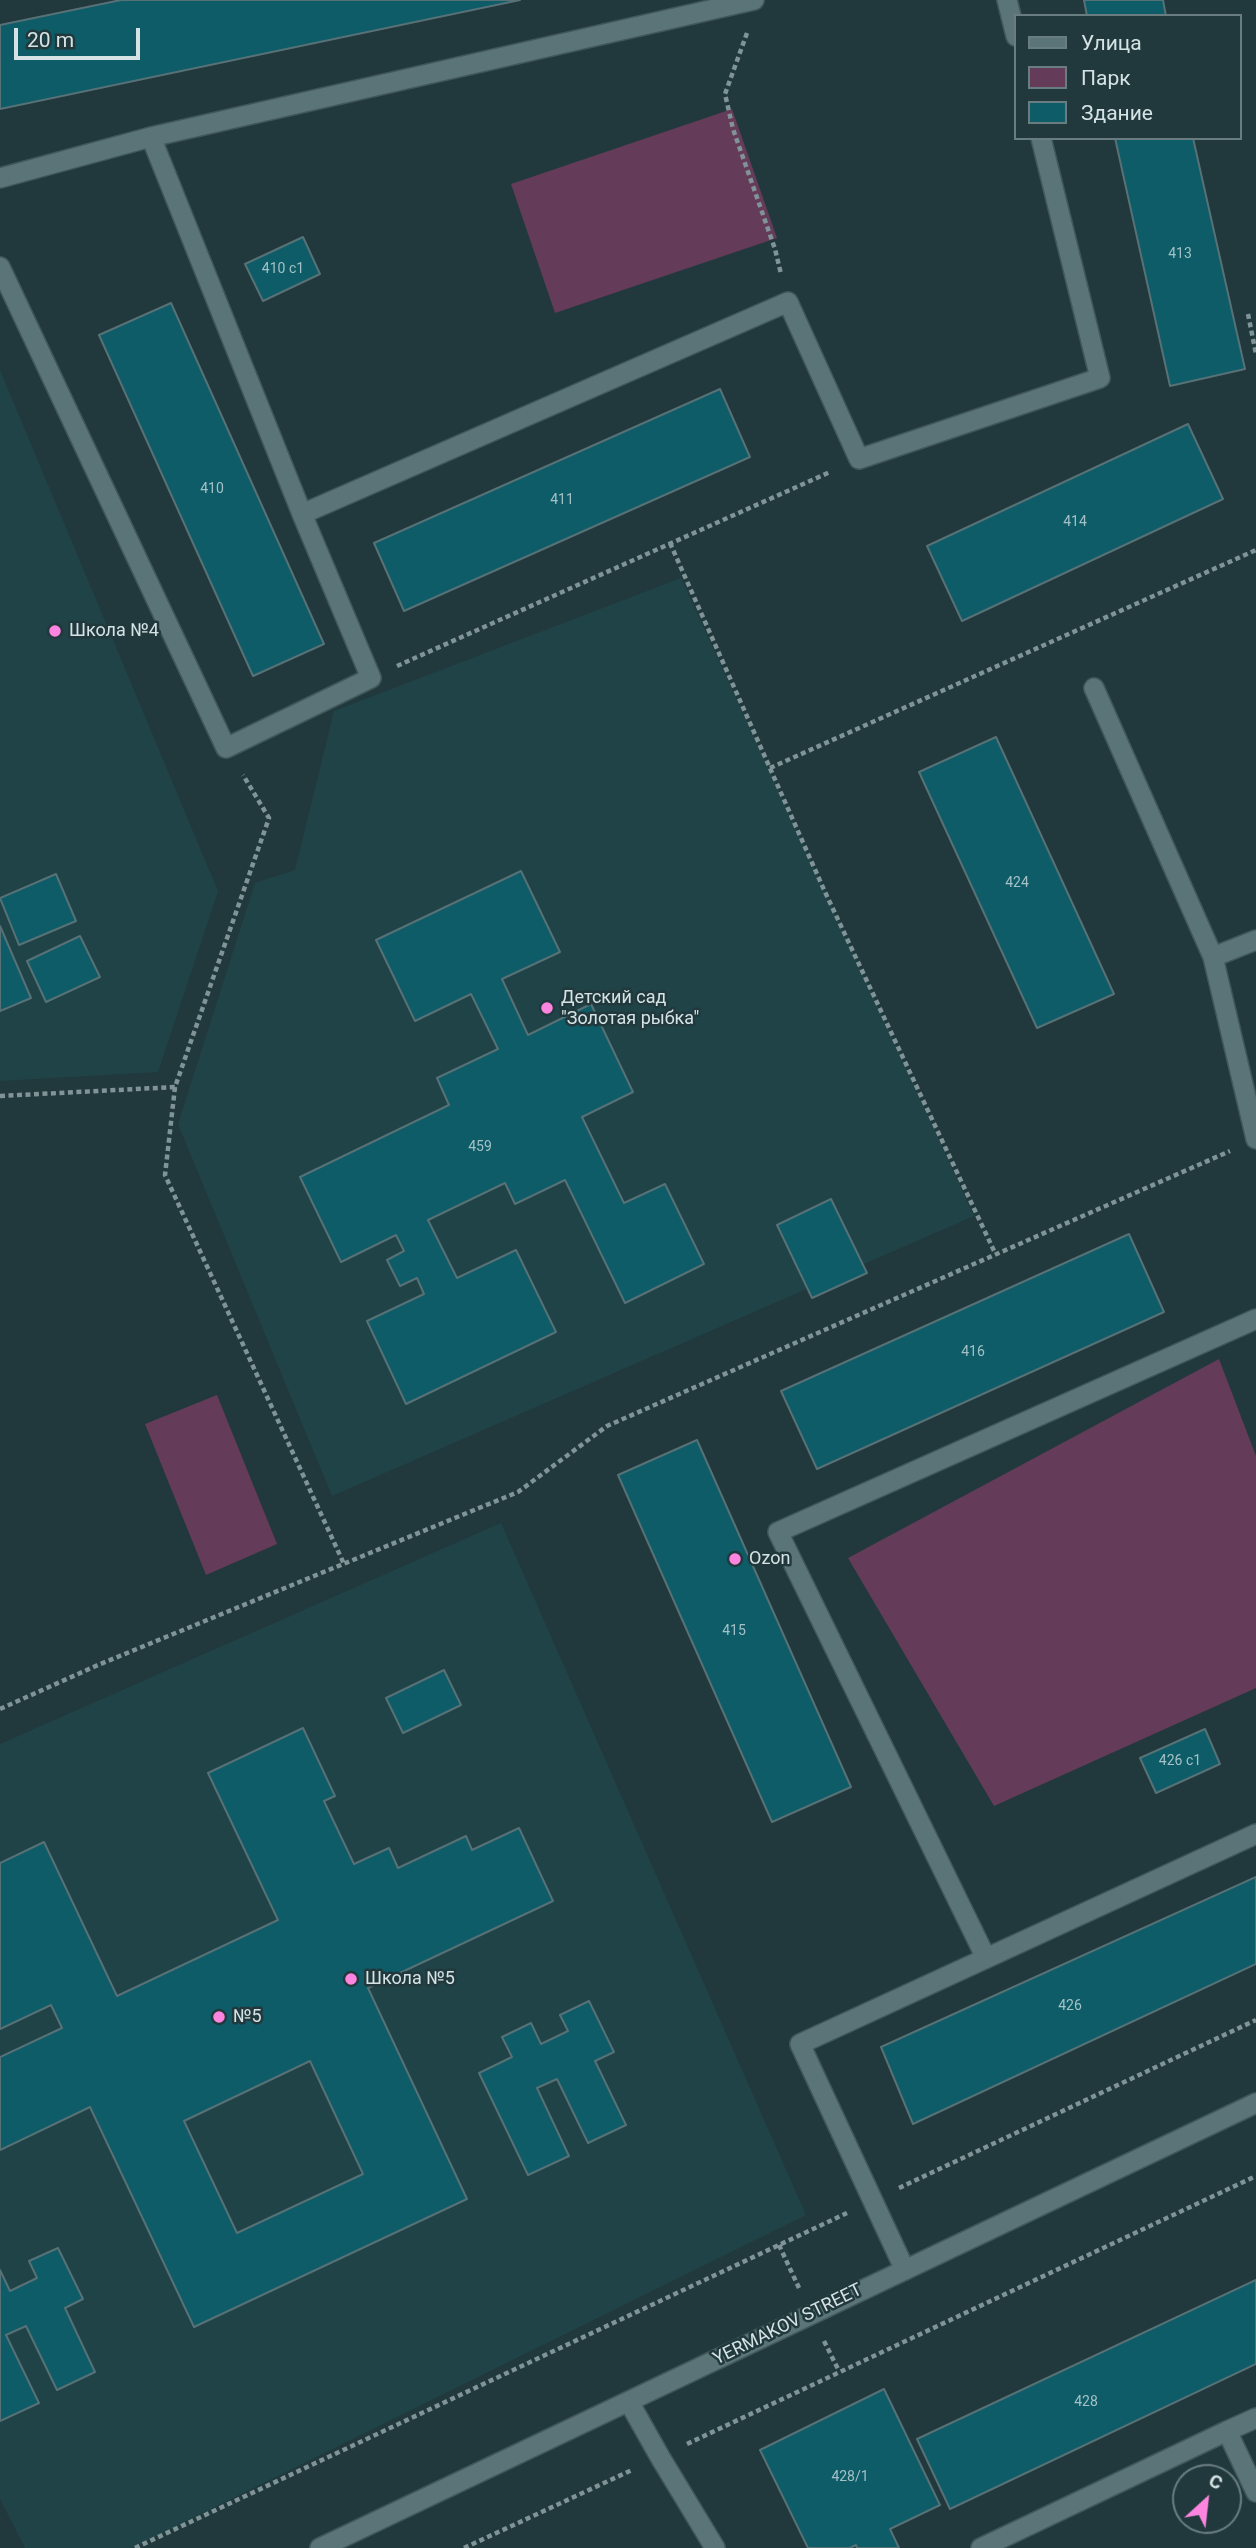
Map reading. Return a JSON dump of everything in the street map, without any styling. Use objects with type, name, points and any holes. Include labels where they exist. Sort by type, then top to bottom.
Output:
[{"type":"street","points":[[0,178],[151,137],[754,0]]},
{"type":"street","points":[[1007,0],[1014,28]]},
{"type":"street","points":[[0,267],[226,748],[371,678],[302,514],[151,137]]},
{"type":"street","points":[[302,514],[788,302],[859,459],[1100,378],[1041,140]]},
{"type":"street","points":[[1094,688],[1213,957],[1256,1139]]},
{"type":"street","points":[[1213,957],[1256,940]]},
{"type":"street","points":[[986,1958],[778,1532],[1256,1319]]},
{"type":"street","points":[[905,2270],[800,2044],[1256,1834]]},
{"type":"street","name":"YERMAKOV STREET","points":[[320,2548],[1256,2103]]},
{"type":"street","points":[[629,2402],[715,2548]]},
{"type":"street","points":[[981,2548],[1256,2418]]},
{"type":"street","points":[[1227,2431],[1256,2491]]},
{"type":"path","points":[[751,24],[725,94],[733,129],[775,249],[788,302]]},
{"type":"path","points":[[1248,314],[1256,354]]},
{"type":"path","points":[[371,678],[859,459]]},
{"type":"path","points":[[670,543],[825,892],[995,1253]]},
{"type":"path","points":[[770,768],[1256,550]]},
{"type":"path","points":[[226,748],[269,818],[175,1087],[165,1175],[344,1564]]},
{"type":"path","points":[[0,1096],[175,1087]]},
{"type":"path","points":[[0,1709],[98,1665],[518,1492],[607,1426],[1231,1151]]},
{"type":"path","points":[[135,2548],[1256,2020]]},
{"type":"path","points":[[464,2548],[1256,2176]]},
{"type":"shaded area","name":"Школа №4","points":[[0,370],[218,891],[158,1072],[0,1081]]},
{"type":"shaded area","name":"Детский сад \"Золотая рыбка\"","points":[[681,578],[974,1216],[332,1496],[178,1124],[255,883],[295,870],[334,711]]},
{"type":"shaded area","name":"Школа №5","points":[[501,1523],[806,2215],[132,2548],[25,2548],[0,2499],[0,1744]]},
{"type":"green space","points":[[732,109],[777,238],[555,313],[511,184]]},
{"type":"green space","points":[[1219,1359],[1256,1456],[1256,1688],[994,1806],[848,1558]]},
{"type":"green space","points":[[217,1395],[277,1544],[206,1575],[145,1424]]},
{"type":"building","points":[[121,0],[520,0],[0,109],[0,25]]},
{"type":"building","points":[[1084,0],[1163,0],[1166,14],[1087,14]]},
{"type":"building","points":[[1115,140],[1193,140],[1245,369],[1170,386]]},
{"type":"building","points":[[303,237],[320,274],[263,301],[245,264]]},
{"type":"building","points":[[171,303],[324,644],[253,676],[99,335]]},
{"type":"building","points":[[720,389],[750,457],[404,611],[374,543]]},
{"type":"building","points":[[1188,424],[1223,499],[962,621],[927,546]]},
{"type":"building","points":[[996,737],[1114,994],[1037,1028],[919,772]]},
{"type":"building","name":"Детский сад \"Золотая рыбка\"","points":[[521,871],[560,952],[502,979],[528,1035],[591,1004],[633,1092],[582,1117],[624,1203],[665,1184],[704,1264],[625,1303],[565,1180],[515,1204],[505,1183],[428,1220],[457,1278],[516,1250],[556,1332],[406,1404],[367,1321],[424,1294],[417,1278],[400,1286],[387,1260],[404,1251],[396,1235],[341,1262],[300,1177],[449,1105],[437,1078],[498,1049],[471,994],[415,1021],[376,940]]},
{"type":"building","points":[[56,874],[76,921],[19,945],[0,898]]},
{"type":"building","points":[[0,926],[31,998],[0,1011]]},
{"type":"building","points":[[80,936],[100,977],[46,1002],[27,961]]},
{"type":"building","points":[[831,1199],[867,1273],[812,1298],[777,1225]]},
{"type":"building","points":[[1129,1234],[1164,1312],[817,1469],[781,1391]]},
{"type":"building","points":[[697,1440],[851,1787],[772,1822],[618,1475]]},
{"type":"building","points":[[444,1670],[461,1705],[403,1733],[386,1698]]},
{"type":"building","name":"№5","points":[[303,1728],[335,1796],[324,1801],[354,1864],[389,1848],[398,1868],[466,1836],[472,1850],[519,1828],[553,1901],[368,1988],[467,2199],[194,2327],[90,2107],[0,2150],[0,2057],[62,2028],[51,2005],[0,2029],[0,1863],[44,1842],[117,1996],[278,1920],[208,1773]],"holes":[[[310,2061],[363,2174],[237,2233],[184,2121]]]},
{"type":"building","points":[[1205,1729],[1220,1764],[1156,1793],[1140,1758]]},
{"type":"building","points":[[1256,1877],[1256,1964],[913,2124],[881,2047]]},
{"type":"building","points":[[589,2001],[614,2052],[595,2061],[626,2125],[588,2143],[557,2079],[537,2088],[569,2156],[528,2175],[479,2073],[512,2057],[502,2037],[531,2023],[541,2044],[568,2031],[560,2015]]},
{"type":"building","points":[[58,2248],[83,2299],[65,2308],[95,2372],[57,2390],[26,2326],[6,2335],[39,2403],[0,2421],[0,2270],[10,2291],[37,2278],[29,2261]]},
{"type":"building","points":[[1256,2280],[1256,2364],[950,2509],[917,2439]]},
{"type":"building","points":[[884,2389],[940,2505],[890,2529],[899,2548],[857,2548],[856,2545],[850,2548],[808,2548],[760,2450]]},
{"type":"place","name":"Школа №4","points":[[55,631]]},
{"type":"place","name":"Детский сад \"Золотая рыбка\"","points":[[547,1008]]},
{"type":"place","name":"Ozon","points":[[735,1559]]},
{"type":"place","name":"Школа №5","points":[[351,1979]]},
{"type":"place","name":"№5","points":[[219,2017]]}]
